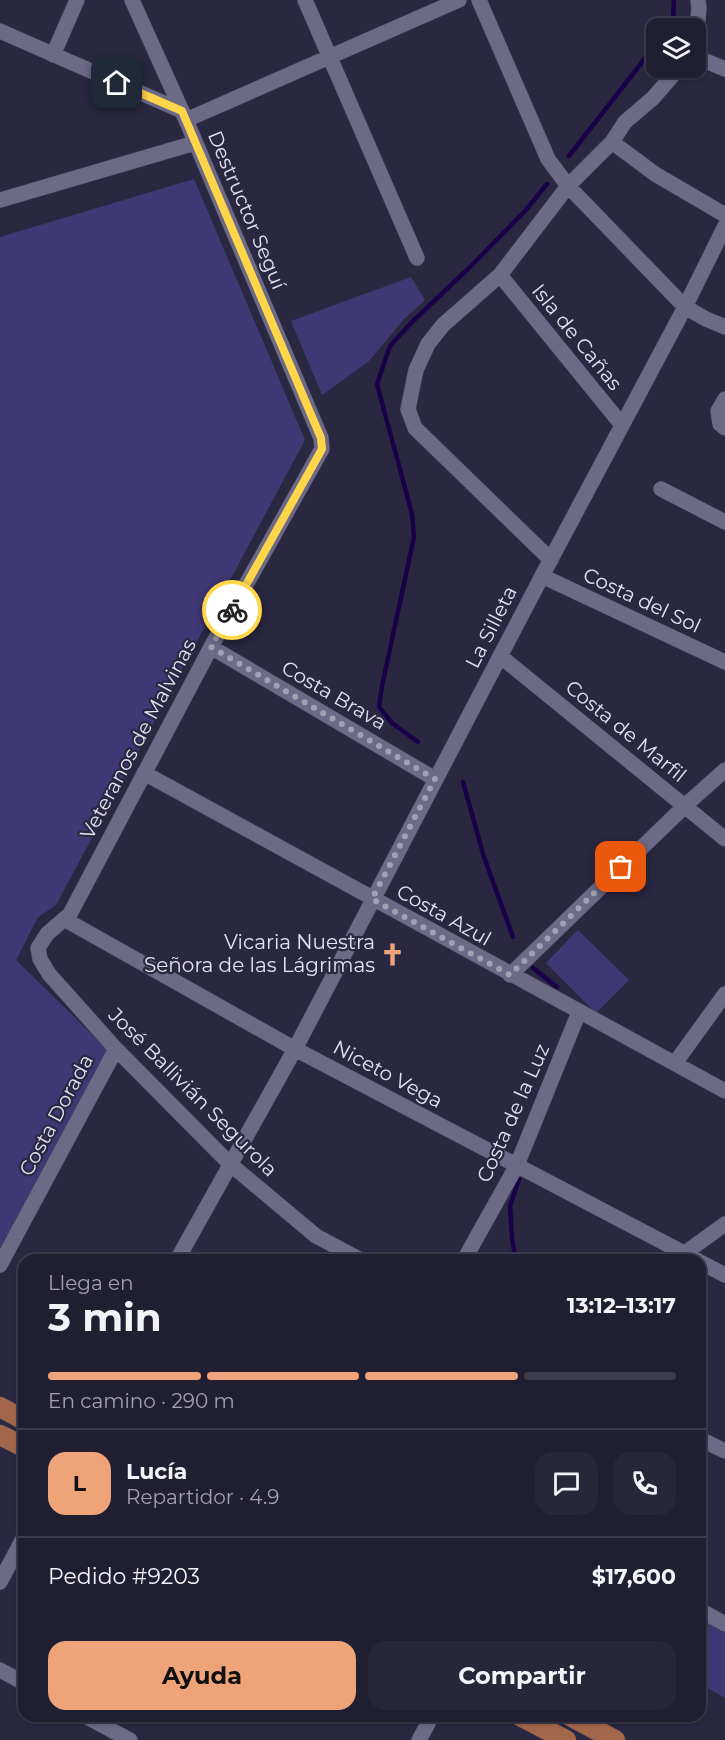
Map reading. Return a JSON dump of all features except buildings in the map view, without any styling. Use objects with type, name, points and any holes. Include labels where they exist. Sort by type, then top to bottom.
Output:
[{"type":"main road","points":[[0,1407],[18,1417]]},
{"type":"main road","points":[[0,1434],[18,1444]]},
{"type":"main road","points":[[532,1722],[566,1740]]},
{"type":"main road","points":[[581,1722],[615,1740]]},
{"type":"street","points":[[53,56],[77,0]]},
{"type":"street","name":"Destructor Seguí","points":[[132,0],[184,115],[321,438]]},
{"type":"street","points":[[305,0],[417,258]]},
{"type":"street","points":[[0,31],[184,115],[329,57],[459,0]]},
{"type":"street","points":[[479,0],[548,159],[568,186],[685,307],[725,327]]},
{"type":"street","points":[[698,0],[698,18]]},
{"type":"street","points":[[706,61],[725,69]]},
{"type":"street","points":[[551,560],[415,428],[408,409],[416,370],[428,344],[443,325],[500,275],[568,186],[612,142],[625,122],[653,98],[670,78]]},
{"type":"street","points":[[612,142],[655,174],[725,215]]},
{"type":"street","points":[[0,200],[195,143]]},
{"type":"street","name":"La Silleta","points":[[180,1254],[295,1049],[685,307],[725,226]]},
{"type":"street","name":"Isla de Cañas","points":[[500,275],[622,425]]},
{"type":"street","points":[[721,405],[720,424],[725,428]]},
{"type":"street","name":"Veteranos de Malvinas","points":[[40,959],[38,948],[47,934],[69,914],[211,647],[322,449],[321,438]]},
{"type":"street","points":[[661,489],[725,522]]},
{"type":"street","name":"Costa del Sol","points":[[542,576],[725,662]]},
{"type":"street","name":"Costa Brava","points":[[211,647],[435,779]]},
{"type":"street","name":"Costa de Marfil","points":[[500,656],[725,839]]},
{"type":"street","points":[[510,975],[684,806],[725,770]]},
{"type":"street","name":"Costa Azul","points":[[144,773],[725,1091]]},
{"type":"street","name":"Niceto Vega","points":[[64,919],[295,1049],[517,1165],[680,1254]]},
{"type":"street","name":"José Ballivián Segurola","points":[[40,959],[50,974],[116,1049],[230,1164],[316,1236],[348,1254]]},
{"type":"street","points":[[675,1063],[725,994]]},
{"type":"street","name":"Costa de la Luz","points":[[467,1254],[517,1165],[579,1012]]},
{"type":"street","name":"Costa Dorada","points":[[0,1265],[116,1049]]},
{"type":"street","points":[[694,1254],[725,1224]]},
{"type":"street","name":"Niceto Vega","points":[[706,1267],[725,1275]]},
{"type":"street","points":[[706,1442],[725,1452]]},
{"type":"street","points":[[0,1582],[18,1548]]},
{"type":"street","points":[[706,1613],[725,1624]]},
{"type":"street","points":[[0,1670],[18,1680]]},
{"type":"street","points":[[96,1722],[130,1740]]},
{"type":"street","points":[[419,1740],[429,1722]]},
{"type":"shaded area","points":[[194,179],[305,440],[56,905],[38,917],[16,960],[108,1050],[0,1249],[0,237]]},
{"type":"shaded area","points":[[411,277],[425,300],[404,319],[369,361],[322,395],[291,321]]},
{"type":"shaded area","points":[[578,930],[629,980],[596,1013],[546,963]]},
{"type":"shaded area","points":[[706,1620],[725,1630],[725,1698],[706,1687]]},
{"type":"waterway","points":[[673,18],[674,0]]},
{"type":"waterway","points":[[569,156],[646,57]]},
{"type":"waterway","points":[[418,742],[392,723],[379,707],[414,537],[412,514],[377,384],[390,346],[525,211],[547,184]]},
{"type":"waterway","points":[[463,782],[484,857],[513,937]]},
{"type":"waterway","points":[[533,968],[557,987]]},
{"type":"waterway","points":[[515,1254],[510,1206],[519,1179]]},
{"type":"way so far","points":[[232,610],[211,647],[435,779],[372,899],[510,975],[621,867]]},
{"type":"place","name":"Vicaria Nuestra Señora de las Lágrimas","points":[[393,954]]},
{"type":"route","points":[[117,83],[182,111],[321,438],[322,449],[232,610]]}]
